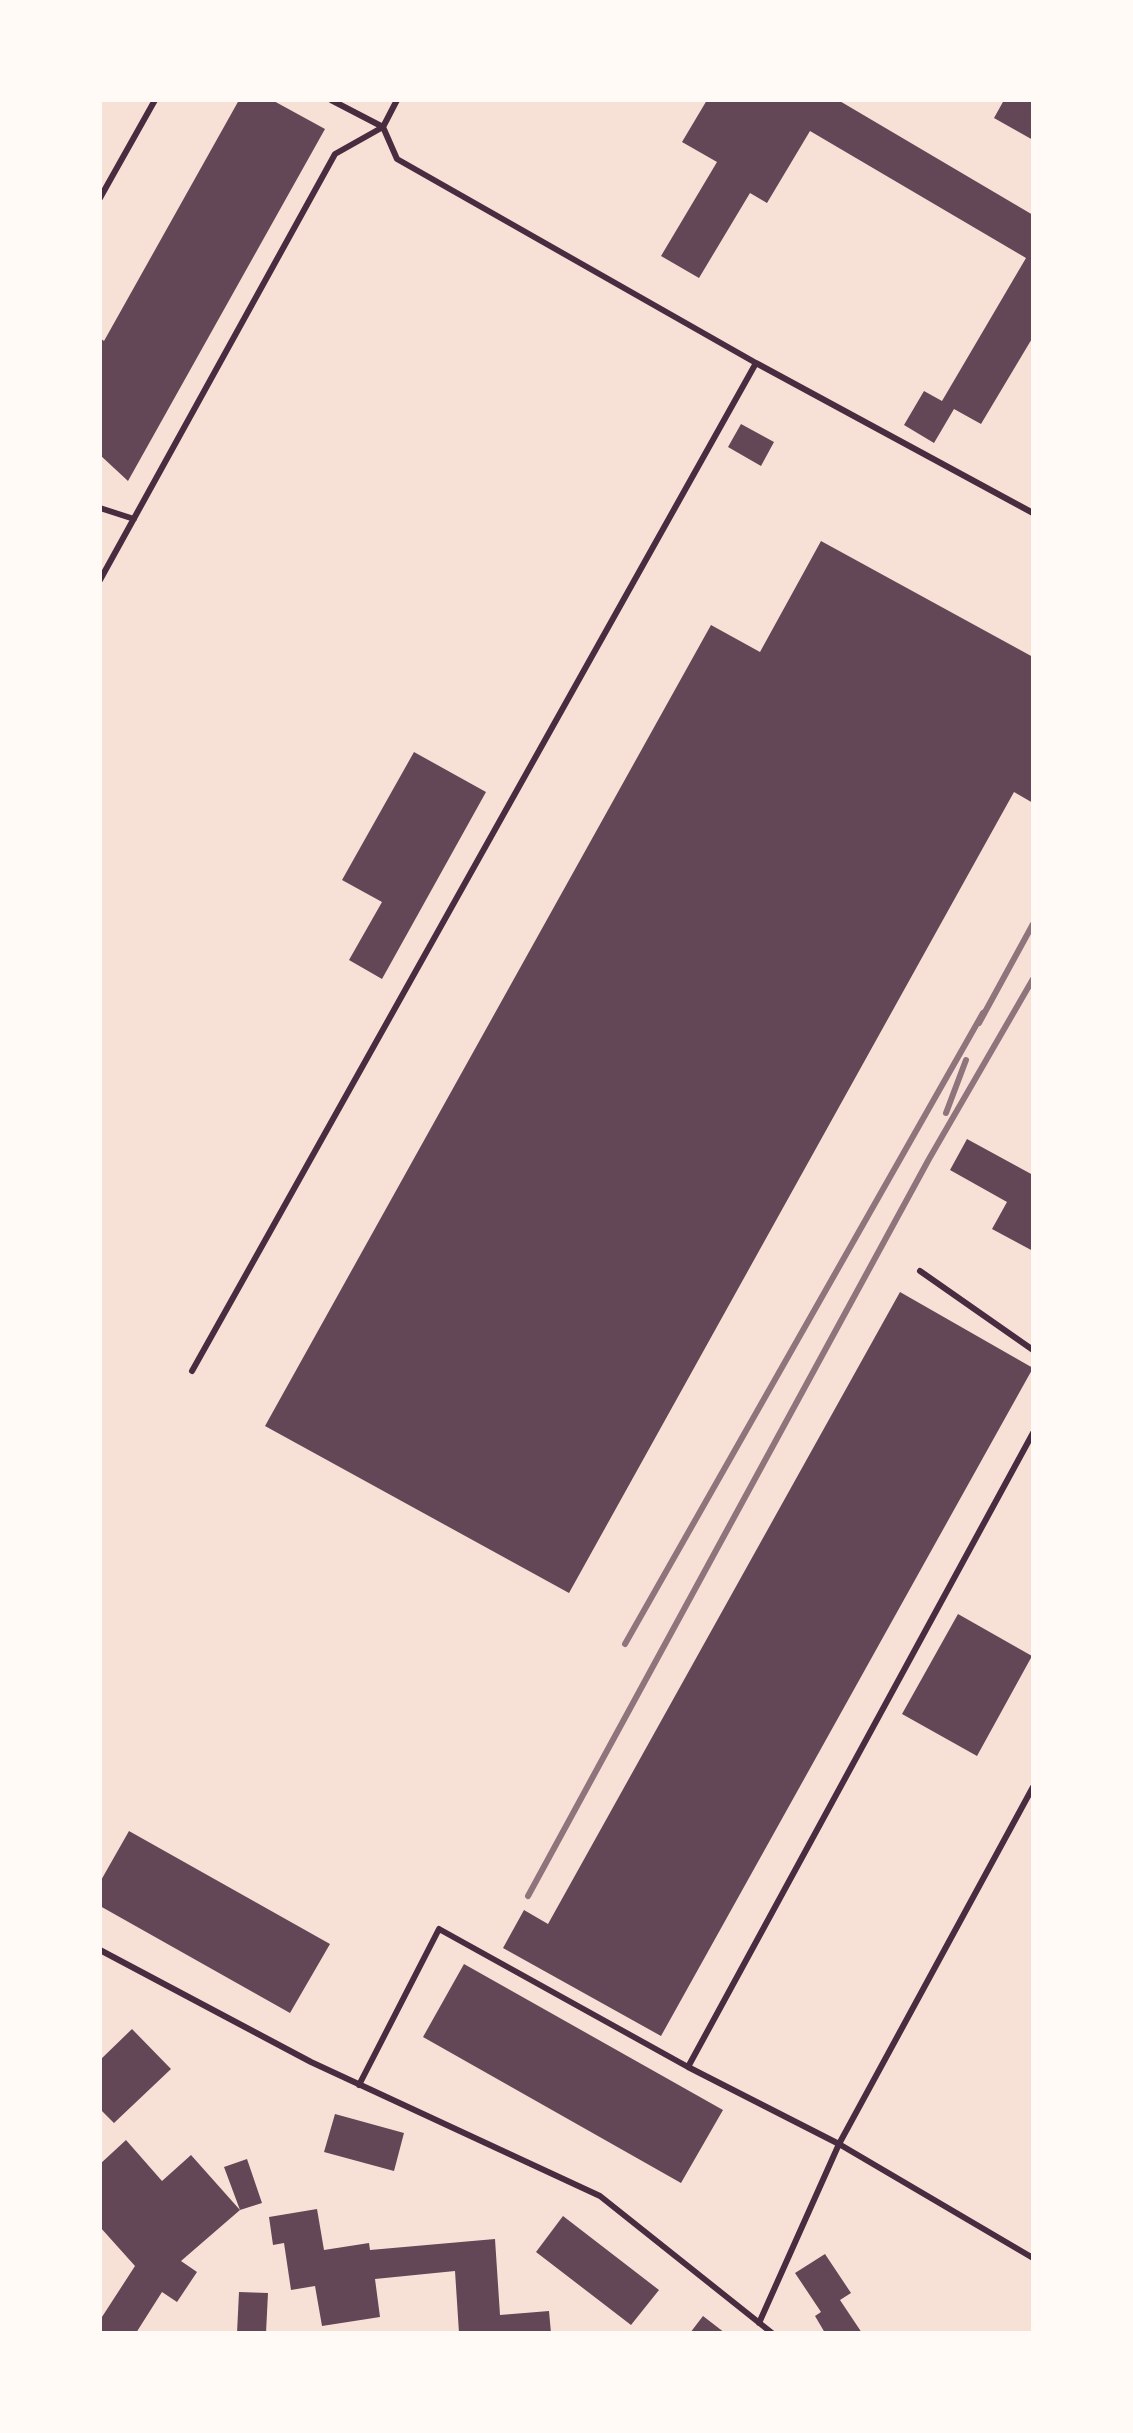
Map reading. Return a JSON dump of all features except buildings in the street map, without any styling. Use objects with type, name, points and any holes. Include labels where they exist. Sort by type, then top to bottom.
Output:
[{"type":"lane","points":[[100,198],[155,100]]},
{"type":"lane","points":[[331,100],[383,127],[397,159],[756,363],[1033,513]]},
{"type":"lane","points":[[100,580],[335,154],[383,127],[397,100]]},
{"type":"lane","points":[[192,1371],[756,363]]},
{"type":"lane","points":[[100,508],[134,519]]},
{"type":"lane","points":[[920,1271],[1033,1350]]},
{"type":"lane","points":[[688,2067],[1033,1433]]},
{"type":"lane","points":[[759,2323],[839,2144],[1033,1787]]},
{"type":"lane","points":[[359,2085],[439,1929],[688,2067],[839,2144],[1033,2258]]},
{"type":"lane","points":[[100,1950],[311,2062],[600,2196],[772,2333]]},
{"type":"railway","points":[[979,1023],[1033,924]]},
{"type":"railway","points":[[528,1896],[929,1159],[1033,979]]},
{"type":"railway","points":[[625,1644],[983,1013]]},
{"type":"railway","points":[[946,1113],[966,1060]]}]
